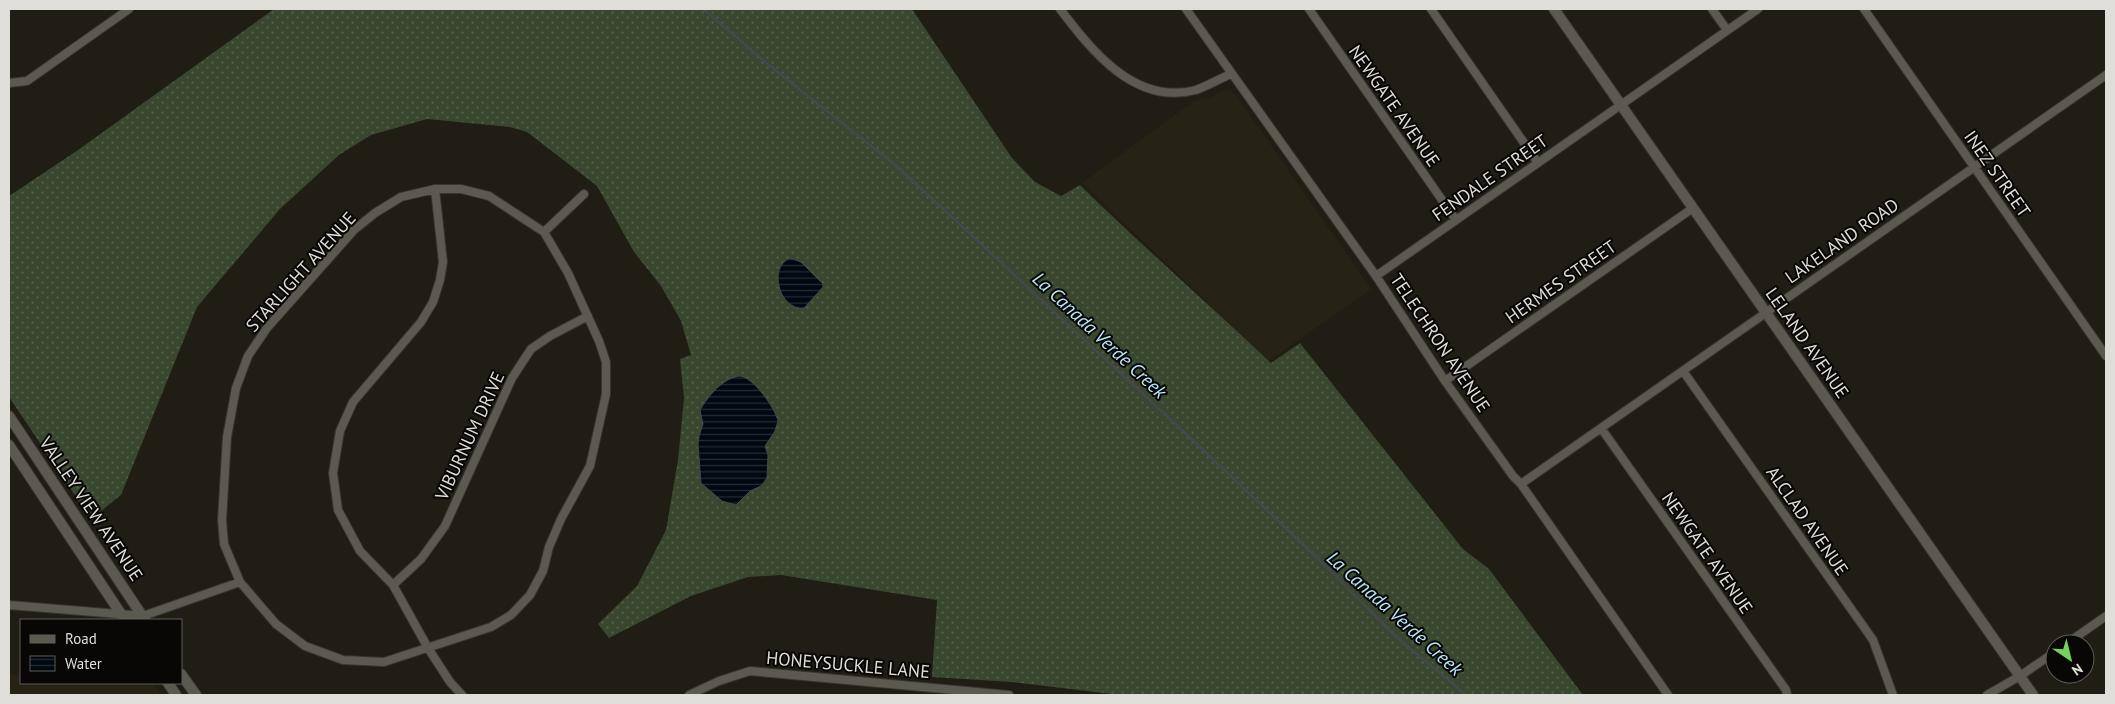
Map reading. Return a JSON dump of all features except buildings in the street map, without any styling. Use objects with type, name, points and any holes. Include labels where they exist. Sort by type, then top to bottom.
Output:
[{"type":"street","points":[[9,84],[27,81],[129,9]]},
{"type":"street","points":[[1060,9],[1089,47],[1113,69],[1138,84],[1168,92],[1196,90],[1231,74]]},
{"type":"street","name":"TELECHRON AVENUE","points":[[1186,9],[1376,276],[1445,381],[1513,476],[1522,484],[1668,695]]},
{"type":"street","name":"NEWGATE AVENUE","points":[[1308,9],[1456,220]]},
{"type":"street","points":[[1431,9],[1538,162]]},
{"type":"street","name":"LELAND AVENUE","points":[[1554,9],[2033,695]]},
{"type":"street","points":[[1712,9],[1728,30]]},
{"type":"street","name":"FENDALE STREET","points":[[1376,276],[1758,9]]},
{"type":"street","name":"INEZ STREET","points":[[1864,9],[2106,356]]},
{"type":"street","name":"LAKELAND ROAD","points":[[1522,484],[2106,74]]},
{"type":"street","points":[[435,188],[443,262],[440,280],[432,302],[421,322],[353,402],[340,430],[333,473],[338,510],[360,552],[393,585],[428,648],[450,682],[462,695]]},
{"type":"street","name":"STARLIGHT AVENUE","points":[[435,188],[461,190],[489,196],[544,232],[568,273],[599,340],[606,362],[606,394],[590,466],[561,519],[549,547],[543,572],[530,594],[512,615],[491,627],[384,662],[343,660],[306,646],[276,624],[240,582],[224,544],[222,520],[227,437],[236,388],[248,356],[267,328],[354,230],[375,213],[401,197],[435,188]]},
{"type":"street","points":[[544,232],[584,194]]},
{"type":"street","name":"HERMES STREET","points":[[1445,381],[1693,208]]},
{"type":"street","name":"VIBURNUM DRIVE","points":[[393,585],[421,559],[445,526],[512,378],[532,349],[550,336],[588,316]]},
{"type":"street","name":"ALCLAD AVENUE","points":[[1683,371],[1873,640],[1893,695]]},
{"type":"street","name":"VALLEY VIEW AVENUE","points":[[9,416],[144,618]]},
{"type":"street","name":"NEWGATE AVENUE","points":[[1601,428],[1786,690],[1787,695]]},
{"type":"street","name":"VALLEY VIEW AVENUE","points":[[9,445],[123,618]]},
{"type":"street","points":[[9,605],[123,618],[144,618],[240,582]]},
{"type":"street","points":[[2080,634],[2106,616]]},
{"type":"street","points":[[1987,695],[2045,659]]},
{"type":"street","name":"HONEYSUCKLE LANE","points":[[689,695],[719,681],[750,672],[1009,695]]},
{"type":"street","points":[[182,675],[196,695]]},
{"type":"street","points":[[169,684],[176,695]]},
{"type":"shaded area","points":[[1229,90],[1236,95],[1371,289],[1269,361],[1082,183],[1194,101],[1211,97]]},
{"type":"shaded area","points":[[9,674],[20,675],[20,684],[154,684],[161,695],[9,695]]},
{"type":"green space","points":[[274,9],[912,9],[1012,158],[1035,182],[1061,196],[1080,185],[1271,363],[1300,343],[1463,549],[1489,569],[1583,695],[1120,695],[1012,682],[932,677],[937,600],[781,575],[748,577],[691,596],[609,638],[598,624],[637,586],[666,530],[678,460],[684,398],[680,359],[691,355],[681,321],[661,286],[634,252],[597,186],[527,132],[510,127],[427,119],[371,135],[339,155],[280,209],[197,307],[121,495],[91,519],[9,397],[9,196],[78,150]]},
{"type":"water","points":[[790,258],[801,262],[823,284],[823,287],[804,308],[788,303],[779,288],[779,270],[783,263]]},
{"type":"water","points":[[739,376],[745,377],[757,387],[773,408],[778,421],[775,431],[765,446],[768,455],[767,478],[761,486],[750,491],[736,505],[722,501],[701,483],[698,445],[703,424],[700,410],[716,388],[727,380]]},
{"type":"waterway","name":"La Canada Verde Creek","points":[[703,9],[775,70],[899,168],[1199,446],[1330,570],[1393,634],[1466,695]]}]
